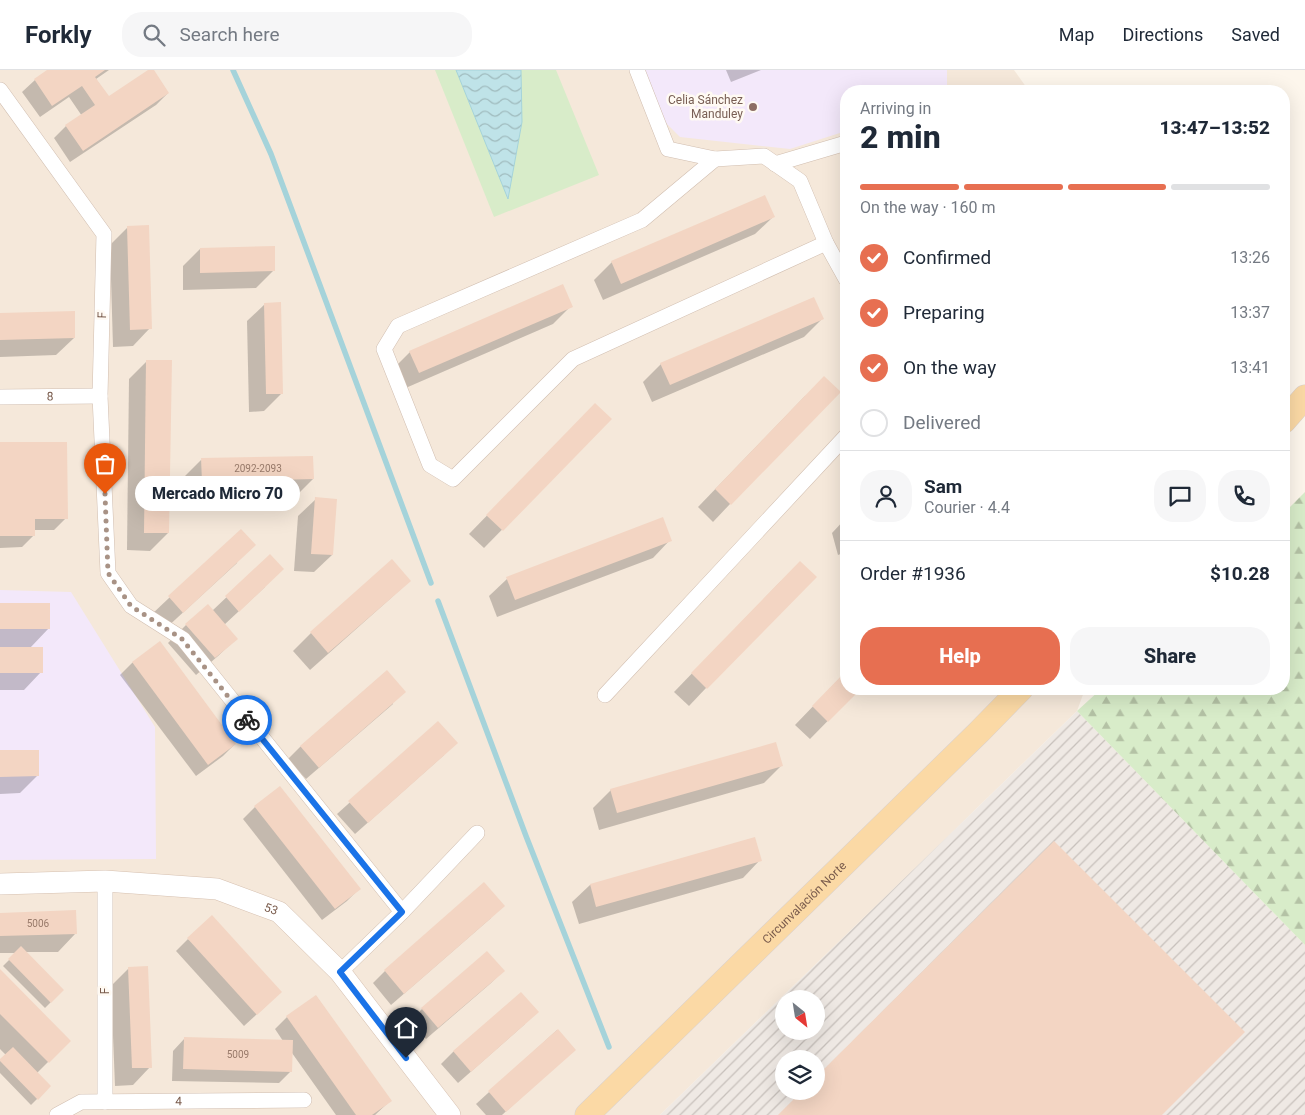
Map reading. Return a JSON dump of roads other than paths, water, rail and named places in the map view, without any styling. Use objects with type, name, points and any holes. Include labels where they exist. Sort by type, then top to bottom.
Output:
[{"type":"main road","points":[[1290,414],[1305,397]]},
{"type":"main road","points":[[1290,416],[1305,405]]},
{"type":"main road","name":"Circunvalación Norte","points":[[587,1115],[1015,695]]},
{"type":"street","points":[[637,70],[668,149],[715,159],[764,156],[800,181],[826,243],[840,268]]},
{"type":"street","name":"F","points":[[0,90],[104,234],[100,396],[108,573],[131,606],[182,639],[402,912]]},
{"type":"street","points":[[775,164],[840,145]]},
{"type":"street","points":[[715,159],[642,220],[398,326],[384,349],[430,466],[453,479],[573,359],[826,243]]},
{"type":"street","name":"8","points":[[0,397],[100,396]]},
{"type":"street","points":[[605,695],[840,442]]},
{"type":"street","points":[[340,972],[402,912],[478,833]]},
{"type":"street","name":"F","points":[[105,881],[105,1102]]},
{"type":"street","name":"53","points":[[0,884],[105,881],[217,889],[279,912],[340,972],[450,1115]]},
{"type":"street","name":"4","points":[[57,1115],[81,1102],[304,1100]]},
{"type":"water","points":[[456,70],[521,70],[522,122],[508,199]]},
{"type":"waterway","points":[[233,70],[271,154],[431,583]]},
{"type":"waterway","points":[[438,601],[526,836],[609,1047]]},
{"type":"place","name":"Celia Sánchez Manduley","points":[[753,107]]},
{"type":"place","name":"Mercado Micro 70","points":[[105,494]]}]
